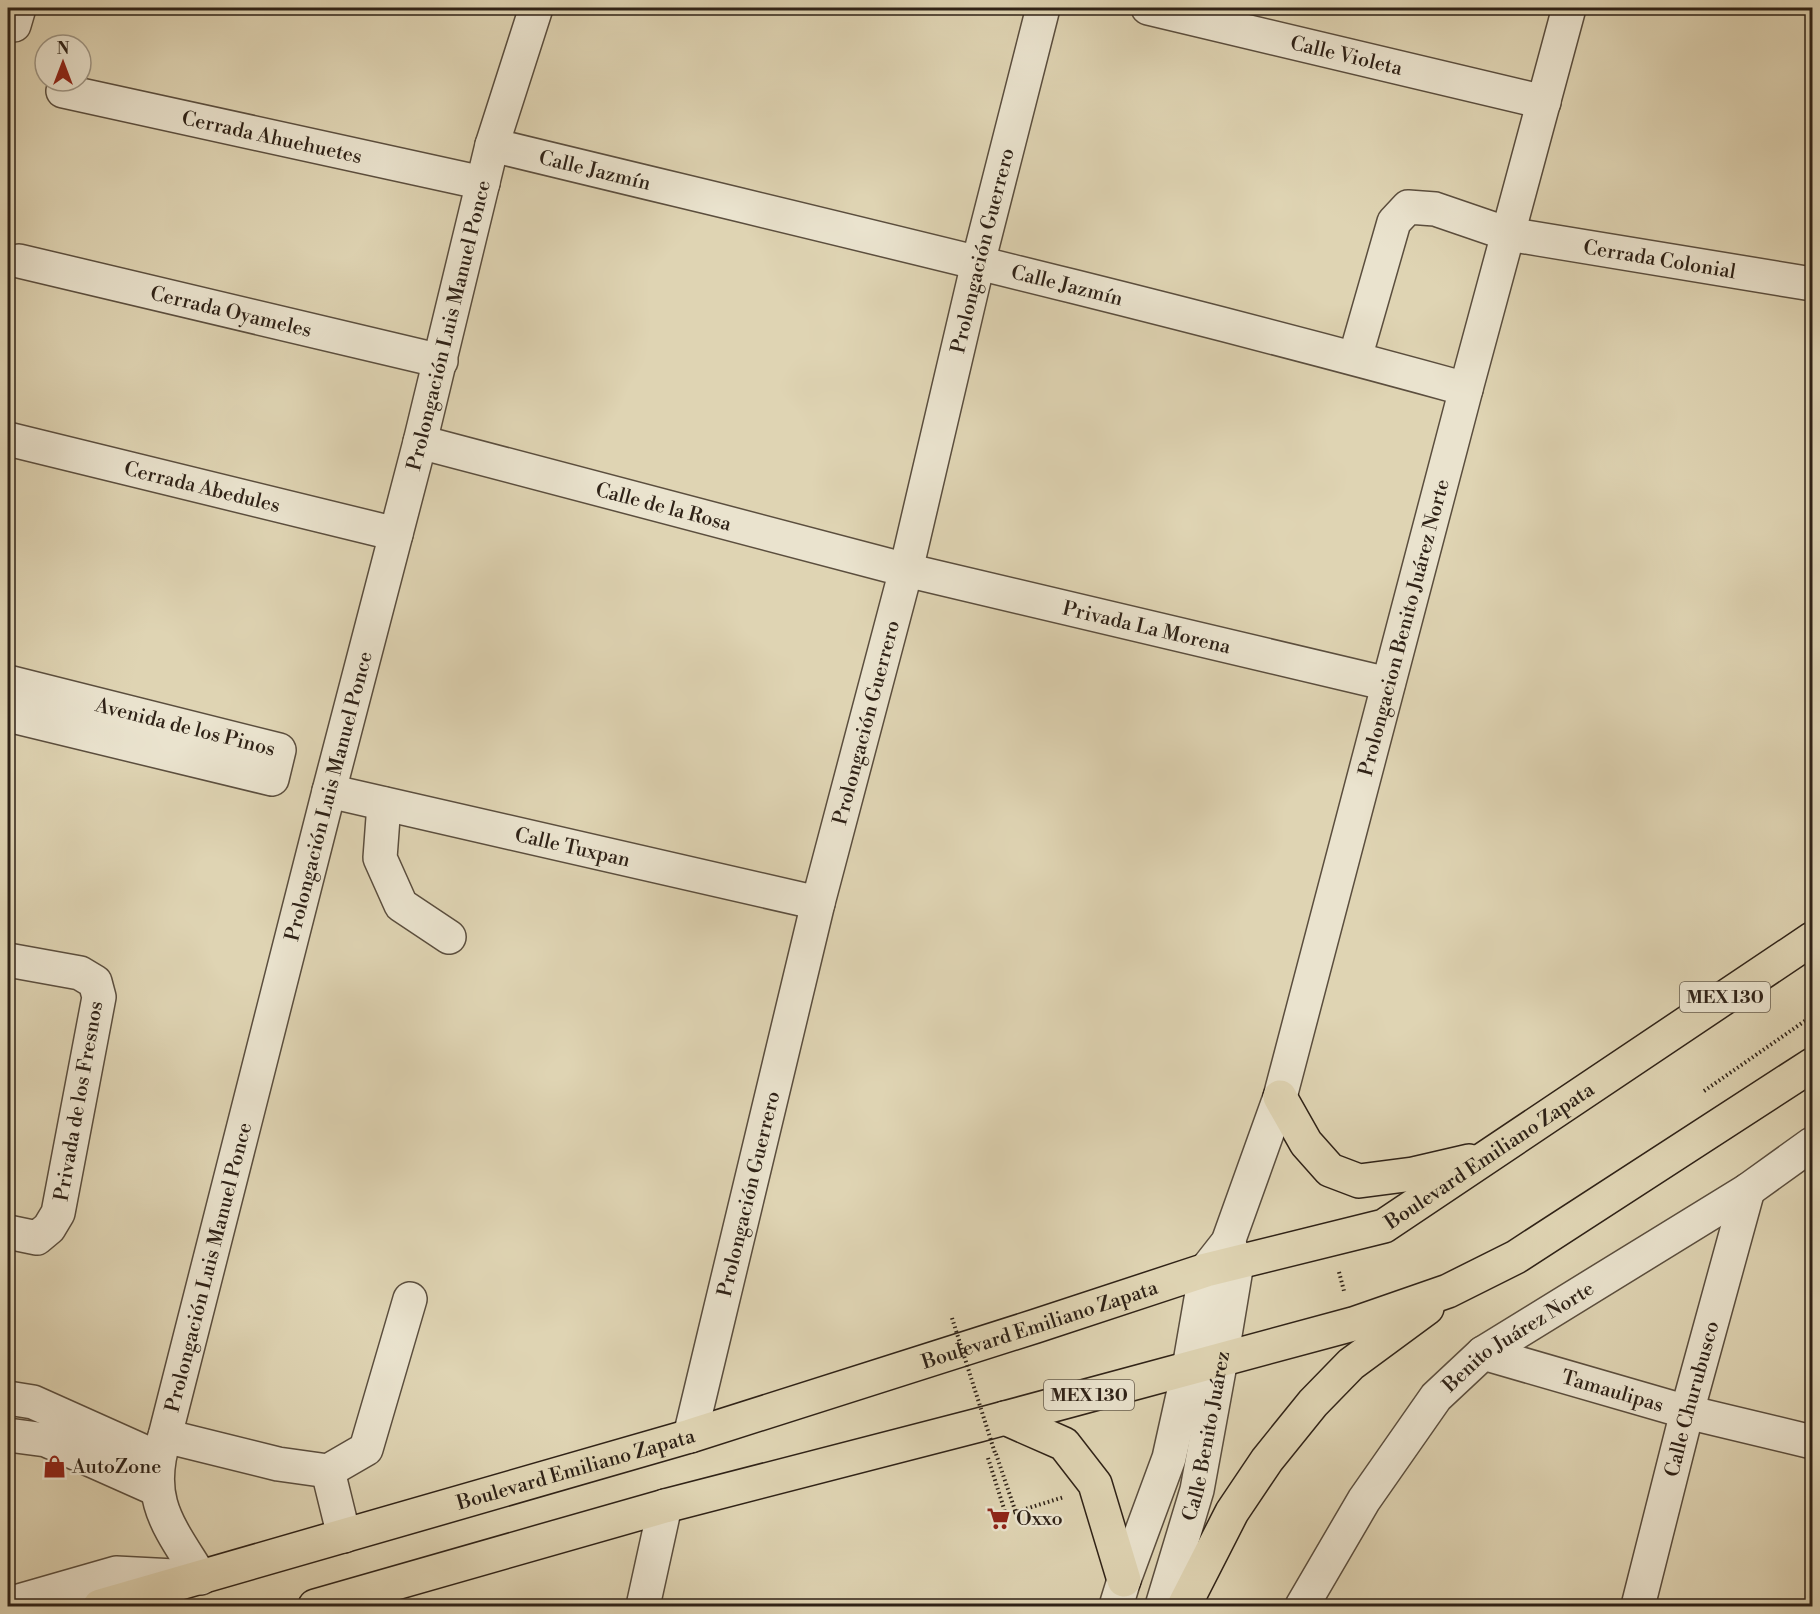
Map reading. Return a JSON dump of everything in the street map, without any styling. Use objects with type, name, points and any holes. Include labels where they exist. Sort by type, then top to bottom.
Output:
[{"type":"main road","name":"Boulevard Emiliano Zapata","points":[[104,1605],[690,1437],[1025,1330],[1224,1258],[1330,1239],[1384,1226],[1812,939]]},
{"type":"main road","name":"MEX 130","points":[[315,1606],[665,1506],[992,1422],[1353,1324],[1448,1292],[1516,1257],[1812,1065]]},
{"type":"main road","points":[[1280,1096],[1305,1143],[1330,1170],[1359,1181],[1413,1174],[1488,1156]]},
{"type":"main road","points":[[1184,1606],[1232,1512],[1267,1460],[1313,1403],[1351,1364],[1448,1292]]},
{"type":"main road","points":[[992,1422],[1064,1444],[1096,1486],[1120,1593]]},
{"type":"street","name":"Prolongación Luis Manuel Ponce","points":[[160,1461],[329,791],[441,361],[492,145],[536,8]]},
{"type":"street","name":"Prolongación Guerrero","points":[[690,1437],[818,903],[906,570],[978,263],[1043,8]]},
{"type":"street","name":"Calle Violeta","points":[[1148,8],[1544,102]]},
{"type":"street","name":"Prolongacion Benito Juárez Norte","points":[[1224,1258],[1280,1096],[1569,8]]},
{"type":"street","name":"Cerrada Ahuehuetes","points":[[72,93],[483,183]]},
{"type":"street","name":"Calle Jazmín","points":[[492,145],[978,263],[1355,358],[1466,389]]},
{"type":"street","name":"Cerrada Colonial","points":[[1355,358],[1394,222],[1408,207],[1435,209],[1508,234],[1812,284]]},
{"type":"street","name":"Cerrada Oyameles","points":[[19,261],[441,361]]},
{"type":"street","name":"Cerrada Abedules","points":[[8,439],[396,534]]},
{"type":"street","name":"Calle de la Rosa","points":[[420,442],[906,570]]},
{"type":"street","name":"Privada La Morena","points":[[906,570],[1388,684]]},
{"type":"street","name":"Avenida de los Pinos","points":[[8,682],[279,750],[272,779],[8,715]]},
{"type":"street","name":"Calle Tuxpan","points":[[329,791],[818,903]]},
{"type":"street","points":[[384,804],[380,858],[401,905],[450,938]]},
{"type":"street","name":"Privada de los Fresnos","points":[[8,960],[80,973],[95,982],[99,997],[58,1213],[50,1228],[37,1238],[8,1232]]},
{"type":"street","name":"Benito Juárez Norte","points":[[1302,1606],[1364,1500],[1436,1397],[1483,1353],[1748,1190],[1812,1144]]},
{"type":"street","name":"Calle Churubusco","points":[[1638,1606],[1687,1412],[1748,1190]]},
{"type":"street","name":"Calle Benito Juárez","points":[[1162,1606],[1197,1490],[1221,1359],[1224,1258]]},
{"type":"street","name":"Calle Benito Juárez","points":[[1120,1593],[1169,1458],[1189,1368],[1224,1258]]},
{"type":"street","points":[[8,1435],[160,1461],[278,1464],[328,1471],[366,1449],[410,1299]]},
{"type":"street","name":"Tamaulipas","points":[[1483,1353],[1687,1412],[1812,1443]]},
{"type":"street","points":[[8,1398],[33,1402],[160,1461]]},
{"type":"street","points":[[160,1461],[166,1521],[201,1578]]},
{"type":"street","points":[[328,1471],[344,1536]]},
{"type":"street","points":[[643,1606],[665,1506]]},
{"type":"street","name":"Boulevard Emiliano Zapata","points":[[8,1604],[116,1573],[201,1578]]},
{"type":"street","points":[[357,1606],[403,1581]]},
{"type":"path","points":[[1698,1095],[1812,1016]]},
{"type":"path","points":[[1330,1239],[1353,1324]]},
{"type":"path","points":[[1344,1290],[1354,1287]]},
{"type":"path","points":[[952,1318],[1016,1513]]},
{"type":"path","points":[[992,1422],[1006,1515],[1096,1486]]},
{"type":"place","name":"AutoZone","points":[[54,1466]]},
{"type":"place","name":"Oxxo","points":[[998,1518]]}]
